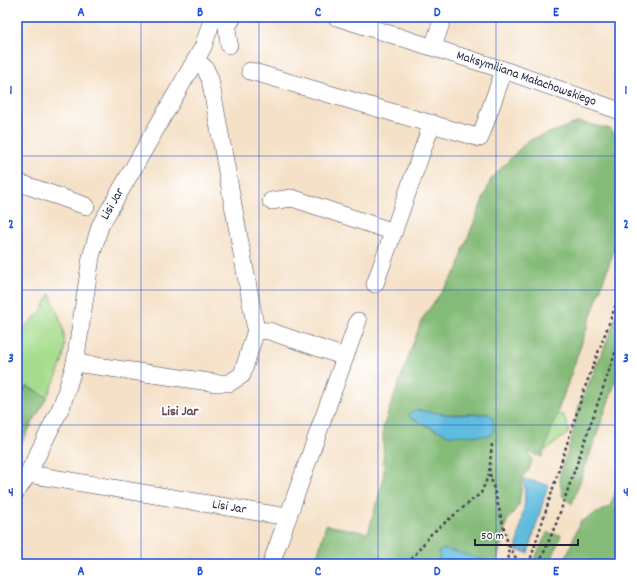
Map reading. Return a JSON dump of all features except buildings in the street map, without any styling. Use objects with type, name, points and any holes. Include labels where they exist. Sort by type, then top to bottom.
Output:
[{"type":"street","name":"Lisi Jar","points":[[17,490],[28,474],[62,405],[75,363],[91,257],[100,226],[196,60],[213,17]]},
{"type":"street","points":[[229,44],[227,27],[233,17]]},
{"type":"street","name":"Maksymiliana Małachowskiego","points":[[336,17],[504,70],[620,111]]},
{"type":"street","points":[[433,47],[443,17]]},
{"type":"street","points":[[75,363],[216,383],[229,383],[242,375],[256,330],[210,79],[205,68],[196,60]]},
{"type":"street","points":[[250,71],[480,138],[504,70]]},
{"type":"street","points":[[375,284],[432,123]]},
{"type":"street","points":[[17,182],[86,206]]},
{"type":"street","points":[[271,201],[292,198],[394,232]]},
{"type":"street","points":[[271,564],[358,321]]},
{"type":"street","points":[[256,330],[269,331],[345,357]]},
{"type":"street","name":"Lisi Jar","points":[[28,474],[288,517]]},
{"type":"path","points":[[529,564],[584,390],[620,294]]},
{"type":"path","points":[[539,564],[556,524],[620,339]]},
{"type":"path","points":[[408,564],[431,534],[481,493],[489,474],[492,444]]},
{"type":"path","points":[[489,474],[508,544],[519,564]]},
{"type":"path","points":[[508,544],[508,564]]},
{"type":"green space","points":[[579,122],[611,129],[620,142],[620,233],[542,457],[527,452],[532,459],[529,470],[523,476],[519,505],[507,521],[496,564],[445,549],[439,551],[440,564],[315,564],[326,525],[368,533],[384,477],[383,427],[422,319],[458,269],[463,250],[491,179],[527,141]],"holes":[[[409,414],[489,414],[435,430],[410,417]]]},
{"type":"green space","points":[[50,294],[57,310],[64,335],[65,346],[60,368],[47,397],[27,386],[17,397],[17,336],[42,310]]},
{"type":"green space","points":[[620,306],[620,369],[572,504],[563,497],[559,477],[571,441],[579,406],[605,346]]},
{"type":"green space","points":[[27,386],[47,397],[17,451],[17,397]]},
{"type":"green space","points":[[556,413],[564,416],[569,430],[567,434],[546,450],[529,453],[525,446]]},
{"type":"green space","points":[[620,481],[620,564],[573,564],[566,557],[580,522],[610,506]]},
{"type":"green space","points":[[547,533],[561,535],[550,564],[532,564]]},
{"type":"water","points":[[415,410],[453,415],[489,414],[493,418],[494,431],[490,436],[448,435],[409,417],[409,414]]},
{"type":"water","points":[[524,479],[548,485],[528,553],[516,550],[525,501]]},
{"type":"water","points":[[445,549],[492,562],[492,564],[440,564],[439,551]]},
{"type":"district","name":"Lisi Jar","points":[[180,412]]}]
